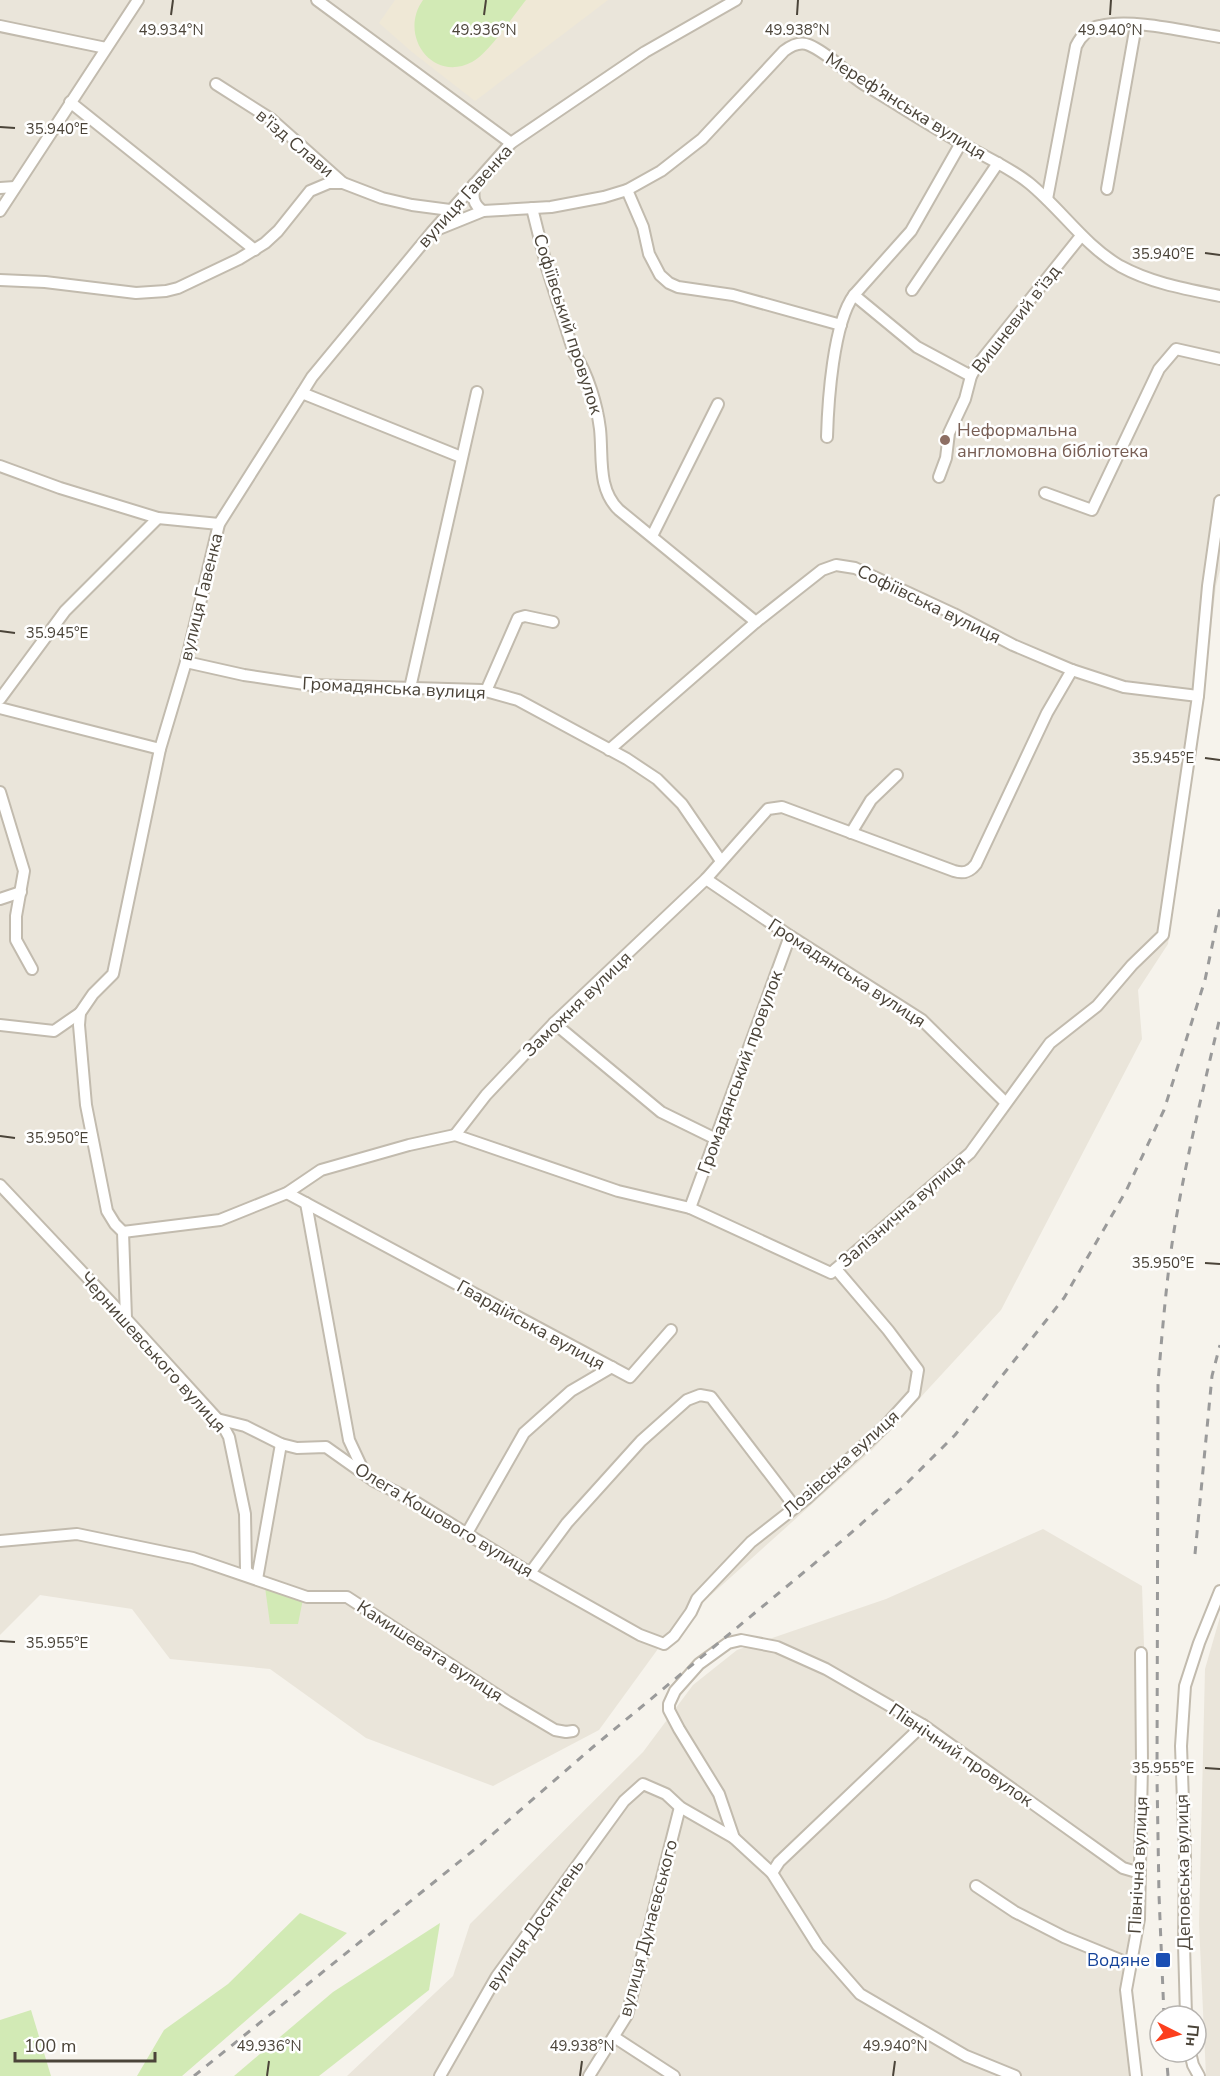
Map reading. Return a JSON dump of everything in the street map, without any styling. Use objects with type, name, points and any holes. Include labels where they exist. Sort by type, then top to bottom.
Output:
[{"type":"street","points":[[0,211],[138,0]]},
{"type":"street","points":[[317,0],[512,143]]},
{"type":"street","name":"вулиця Гавенка","points":[[0,1025],[54,1031],[80,1013],[93,994],[113,974],[160,749],[186,662],[219,524],[312,377],[450,210],[512,143],[645,52],[736,0]]},
{"type":"street","points":[[1107,189],[1136,25]]},
{"type":"street","points":[[1047,200],[1076,46],[1080,38],[1100,26],[1136,25],[1220,37]]},
{"type":"street","points":[[0,26],[106,48]]},
{"type":"street","name":"Мереф'янська вулиця","points":[[432,232],[483,211],[532,208],[604,197],[627,190],[661,171],[702,139],[784,51],[799,44],[815,49],[855,78],[1021,177],[1082,236],[1118,264],[1136,274],[1170,286],[1220,296]]},
{"type":"street","name":"в'їзд Слави","points":[[216,84],[271,119],[344,183]]},
{"type":"street","points":[[70,102],[255,250]]},
{"type":"street","points":[[827,437],[836,350],[843,315],[854,295],[911,231],[961,143]]},
{"type":"street","points":[[912,290],[998,164]]},
{"type":"street","points":[[0,280],[55,283],[136,293],[166,291],[201,278],[255,250],[278,231],[310,191],[329,183],[344,183],[382,198],[412,205],[450,210]]},
{"type":"street","points":[[474,184],[472,197],[476,207],[483,211]]},
{"type":"street","points":[[0,188],[15,187]]},
{"type":"street","points":[[627,190],[643,227],[649,254],[660,275],[669,284],[733,295],[841,325]]},
{"type":"street","name":"Софіївський провулок","points":[[532,208],[547,268],[574,353],[581,365],[596,408],[605,489],[613,504],[756,622]]},
{"type":"street","name":"Вишневий в’їзд","points":[[939,477],[946,458],[949,433],[965,399],[971,376],[976,367],[1082,236]]},
{"type":"street","points":[[854,295],[917,347],[971,376]]},
{"type":"street","points":[[1045,493],[1092,510],[1159,369],[1176,349],[1220,358]]},
{"type":"street","points":[[410,688],[477,392]]},
{"type":"street","points":[[302,393],[461,457]]},
{"type":"street","points":[[652,536],[718,404]]},
{"type":"street","points":[[0,465],[60,488],[158,518],[219,524]]},
{"type":"street","name":"Залізнична вулиця","points":[[455,1135],[618,1191],[690,1208],[831,1273],[836,1269],[970,1153],[1050,1042],[1097,1006],[1132,965],[1163,935],[1198,696],[1208,586],[1220,501]]},
{"type":"street","points":[[0,699],[65,612],[158,518]]},
{"type":"street","name":"Софіївська вулиця","points":[[609,750],[756,622],[822,570],[843,565],[855,568],[954,614],[1013,645],[1072,670],[1124,687],[1198,696]]},
{"type":"street","points":[[486,691],[518,618],[525,616],[553,622]]},
{"type":"street","name":"Громадянська вулиця","points":[[186,662],[244,675],[311,685],[486,691],[518,700],[643,769],[682,804],[721,861]]},
{"type":"street","points":[[897,775],[871,800],[851,833],[954,871],[967,872],[972,869],[1047,713],[1072,670]]},
{"type":"street","points":[[0,708],[160,749]]},
{"type":"street","points":[[0,792],[24,871],[15,925],[16,940],[32,969]]},
{"type":"street","name":"Заможня вулиця","points":[[455,1135],[486,1095],[554,1023],[706,879],[765,812],[772,807],[782,807],[851,833]]},
{"type":"street","name":"Громадянська вулиця","points":[[706,879],[790,936],[922,1020],[1005,1102]]},
{"type":"street","points":[[0,899],[21,892]]},
{"type":"street","name":"Громадянський провулок","points":[[690,1208],[790,936]]},
{"type":"street","points":[[80,1013],[86,1105],[107,1211],[123,1232],[126,1318]]},
{"type":"street","points":[[554,1023],[661,1112],[716,1139]]},
{"type":"street","points":[[123,1232],[220,1220],[287,1193],[321,1170],[409,1145],[455,1135]]},
{"type":"street","name":"Чернишевського вулиця","points":[[0,1185],[126,1318],[217,1419],[229,1437],[245,1514],[246,1571],[257,1579]]},
{"type":"street","name":"Гвардійська вулиця","points":[[287,1193],[612,1367]]},
{"type":"street","points":[[306,1203],[349,1440],[365,1474]]},
{"type":"street","name":"Лозівська вулиця","points":[[664,1644],[674,1636],[697,1599],[751,1542],[806,1499],[885,1426],[914,1394],[918,1370],[888,1330],[836,1269]]},
{"type":"street","points":[[612,1367],[630,1377],[671,1330]]},
{"type":"street","name":"Гвардійська вулиця","points":[[467,1533],[525,1433],[571,1391],[612,1367]]},
{"type":"street","points":[[530,1573],[567,1523],[641,1441],[687,1400],[700,1395],[711,1397],[795,1507]]},
{"type":"street","name":"Олега Кошового вулиця","points":[[217,1419],[245,1426],[281,1444],[297,1448],[326,1447],[374,1481],[414,1501],[530,1573],[640,1635],[664,1644]]},
{"type":"street","points":[[257,1579],[281,1444]]},
{"type":"street","name":"Камишевата вулиця","points":[[0,1541],[77,1534],[193,1558],[307,1597],[347,1597],[555,1730],[573,1731]]},
{"type":"street","name":"Деповська вулиця","points":[[1186,2004],[1185,1857],[1181,1746],[1185,1686],[1199,1642],[1220,1591]]},
{"type":"street","name":"Північний провулок","points":[[734,1838],[719,1794],[679,1729],[669,1710],[669,1704],[675,1691],[699,1664],[728,1642],[741,1640],[777,1647],[826,1669],[923,1725],[1123,1868],[1140,1873]]},
{"type":"street","name":"Північна вулиця","points":[[1136,2076],[1126,1990],[1139,1919],[1142,1764],[1141,1653]]},
{"type":"street","points":[[772,1873],[779,1862],[923,1725]]},
{"type":"street","name":"вулиця Досягнень","points":[[440,2076],[497,1976],[624,1801],[643,1784],[666,1794],[680,1807]]},
{"type":"street","points":[[680,1807],[734,1838],[772,1873],[818,1946],[860,1994],[966,2056],[1015,2076]]},
{"type":"street","name":"вулиця Дунаєвського","points":[[589,2076],[627,2015],[680,1807]]},
{"type":"street","points":[[976,1886],[1015,1912],[1054,1932],[1130,1964]]},
{"type":"street","points":[[614,2037],[674,2076]]},
{"type":"shaded area","points":[[0,0],[1220,0],[1220,570],[1168,944],[1138,990],[1142,1039],[1001,1310],[872,1450],[671,1631],[599,1730],[493,1786],[366,1738],[270,1669],[170,1659],[132,1609],[40,1595],[0,1635]]},
{"type":"shaded area","points":[[395,0],[608,0],[475,101],[379,23]]},
{"type":"shaded area","points":[[1043,1529],[1142,1586],[1148,1765],[1143,1922],[1131,1975],[1141,2076],[347,2076],[453,1976],[470,1924],[643,1752],[693,1685],[737,1650],[886,1599]]},
{"type":"shaded area","points":[[1220,1617],[1220,2076],[1206,2076],[1208,2004],[1203,2004],[1199,1924],[1205,1669]]},
{"type":"green space","points":[[423,0],[526,0],[486,51],[472,62],[457,67],[444,66],[432,61],[417,41],[414,27],[416,14]]},
{"type":"green space","points":[[265,1587],[303,1599],[298,1624],[270,1624]]},
{"type":"green space","points":[[300,1913],[347,1933],[182,2076],[137,2076],[164,2030],[228,1984]]},
{"type":"green space","points":[[440,1923],[429,1990],[319,2076],[234,2076],[333,1992]]},
{"type":"green space","points":[[31,2010],[51,2076],[0,2076],[0,2020]]},
{"type":"railway","points":[[194,2076],[480,1845],[593,1747],[844,1539],[902,1488],[955,1435],[1064,1298],[1126,1191],[1164,1110],[1205,980],[1220,908]]},
{"type":"railway","points":[[1164,2004],[1157,1778],[1158,1383],[1173,1237],[1220,1017]]},
{"type":"railway","points":[[1195,1554],[1212,1376],[1220,1345]]},
{"type":"railway","points":[[1167,2064],[1168,2076]]},
{"type":"place","name":"Неформальна англомовна бібліотека","points":[[945,440]]},
{"type":"place","name":"Водяне","points":[[1163,1960]]}]
